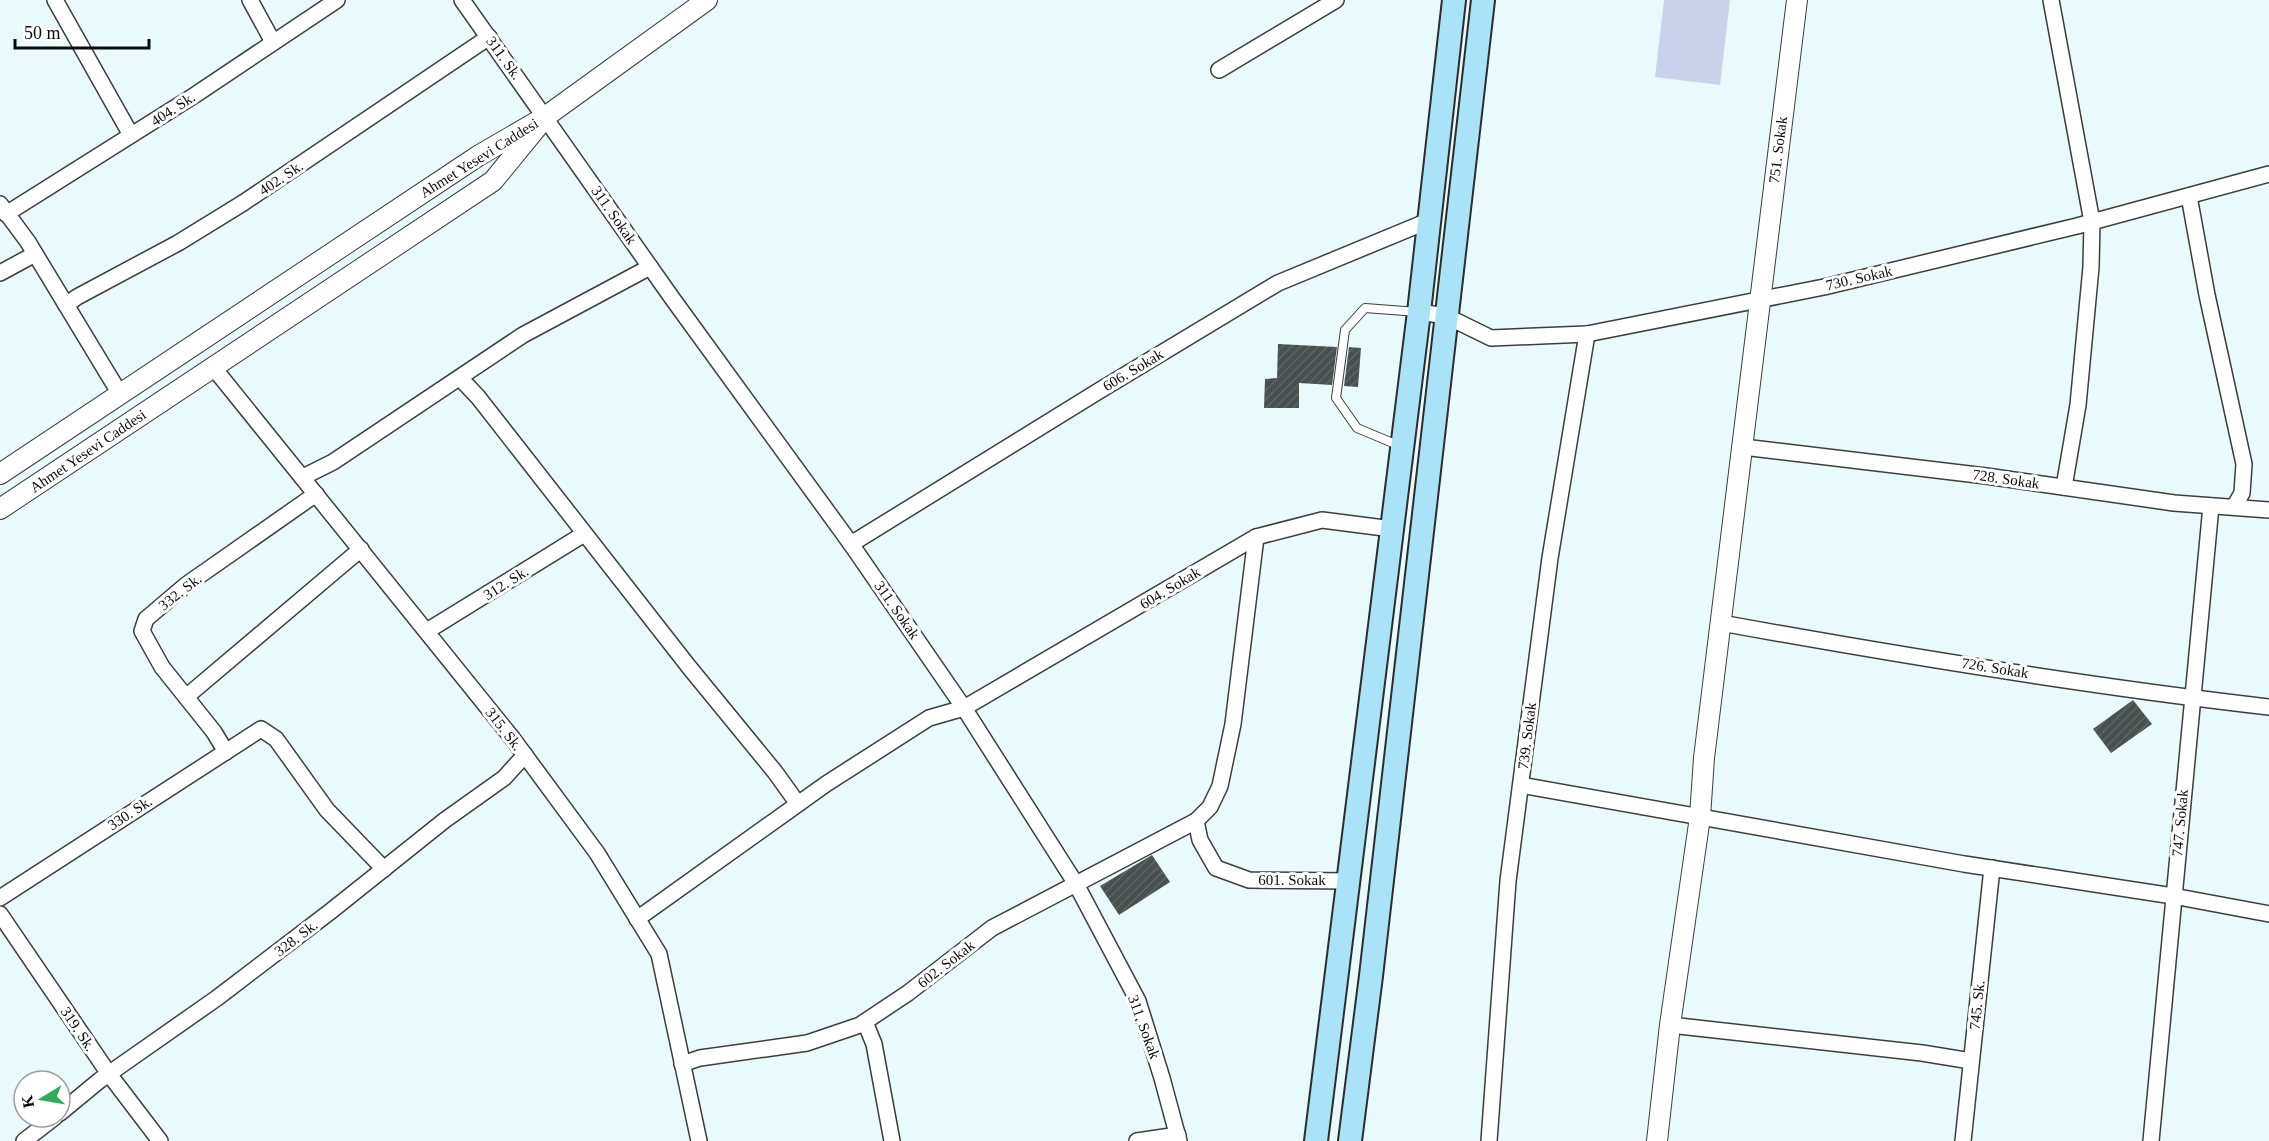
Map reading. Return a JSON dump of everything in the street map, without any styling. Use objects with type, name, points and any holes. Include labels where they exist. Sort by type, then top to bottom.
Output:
[{"type":"main road","points":[[1316,1141],[1419,312],[1454,0]]},
{"type":"main road","points":[[1350,1141],[1483,0]]},
{"type":"street","points":[[55,0],[131,135]]},
{"type":"street","points":[[250,0],[273,42]]},
{"type":"street","name":"404. Sk.","points":[[3,209],[131,135],[337,0]]},
{"type":"street","name":"311. Sk.","points":[[462,0],[545,117]]},
{"type":"street","points":[[545,117],[707,0]]},
{"type":"street","points":[[1219,69],[1336,0]]},
{"type":"street","name":"751. Sokak","points":[[1657,1141],[1670,1025],[1700,817],[1704,758],[1797,0]]},
{"type":"street","points":[[2051,0],[2092,222],[2091,267],[2078,405],[2064,487]]},
{"type":"street","name":"402. Sk.","points":[[66,305],[178,243],[243,203],[489,37]]},
{"type":"street","name":"311. Sokak","points":[[545,117],[650,267],[851,544],[964,708],[1076,884],[1138,1001],[1178,1138]]},
{"type":"street","name":"Ahmet Yesevi Caddesi","points":[[0,509],[493,181],[545,117]]},
{"type":"street","name":"Ahmet Yesevi Caddesi","points":[[0,474],[478,156],[545,117]]},
{"type":"street","name":"730. Sokak","points":[[1419,312],[1446,316],[1491,338],[1587,334],[1824,287],[2092,222],[2269,174]]},
{"type":"street","points":[[2189,196],[2207,295],[2244,464],[2242,493],[2234,507]]},
{"type":"street","points":[[3,209],[35,254],[120,394]]},
{"type":"street","name":"606. Sokak","points":[[851,544],[1102,388],[1278,283],[1428,221]]},
{"type":"street","points":[[0,273],[35,254]]},
{"type":"street","points":[[303,477],[333,462],[523,335],[650,267]]},
{"type":"street","name":"739. Sokak","points":[[1489,1141],[1508,882],[1550,558],[1587,334]]},
{"type":"street","name":"315. Sk.","points":[[213,367],[525,755],[597,853],[659,954],[699,1141]]},
{"type":"street","points":[[460,378],[775,772],[798,804]]},
{"type":"street","points":[[1402,447],[1430,462]]},
{"type":"street","name":"728. Sokak","points":[[1743,447],[2174,503],[2269,510]]},
{"type":"street","name":"332. Sk.","points":[[226,752],[214,732],[162,667],[142,631],[146,619],[186,585],[316,494]]},
{"type":"street","name":"747. Sokak","points":[[2151,1141],[2211,506]]},
{"type":"street","name":"604. Sokak","points":[[637,919],[826,784],[929,718],[964,708],[1256,537],[1322,520],[1392,529]]},
{"type":"street","name":"312. Sk.","points":[[427,632],[584,534]]},
{"type":"street","points":[[1196,821],[1210,807],[1220,786],[1233,724],[1256,537]]},
{"type":"street","points":[[186,697],[361,549]]},
{"type":"street","name":"726. Sokak","points":[[1721,623],[2192,698],[2269,707]]},
{"type":"street","name":"330. Sk.","points":[[0,898],[261,729],[276,739],[327,810],[384,869]]},
{"type":"street","name":"328. Sk.","points":[[72,1103],[109,1074],[217,998],[445,820],[504,778],[525,755]]},
{"type":"street","points":[[1521,785],[2269,914]]},
{"type":"street","name":"601. Sokak","points":[[1196,821],[1200,840],[1216,868],[1249,880],[1350,880]]},
{"type":"street","name":"602. Sokak","points":[[682,1064],[700,1058],[807,1043],[865,1022],[908,993],[992,928],[1196,821]]},
{"type":"street","name":"745. Sk.","points":[[1963,1141],[1992,868]]},
{"type":"street","name":"319. Sk.","points":[[0,914],[109,1074],[160,1141]]},
{"type":"street","points":[[865,1022],[874,1044],[892,1141]]},
{"type":"street","points":[[1670,1025],[1922,1053],[1971,1061]]},
{"type":"street","points":[[24,1141],[40,1129]]},
{"type":"street","points":[[1137,1141],[1178,1138]]},
{"type":"lane","points":[[1402,447],[1357,428],[1336,398],[1345,330],[1365,308],[1419,312]]},
{"type":"shaded area","points":[[1664,0],[1730,0],[1720,85],[1655,77]]},
{"type":"building","points":[[1278,344],[1337,347],[1332,385],[1299,383],[1299,408],[1264,408],[1265,379],[1277,378]]},
{"type":"building","points":[[1349,347],[1361,348],[1358,387],[1344,386]]},
{"type":"building","points":[[2133,700],[2152,724],[2111,753],[2093,729]]},
{"type":"building","points":[[1152,855],[1170,882],[1119,915],[1100,886]]}]
